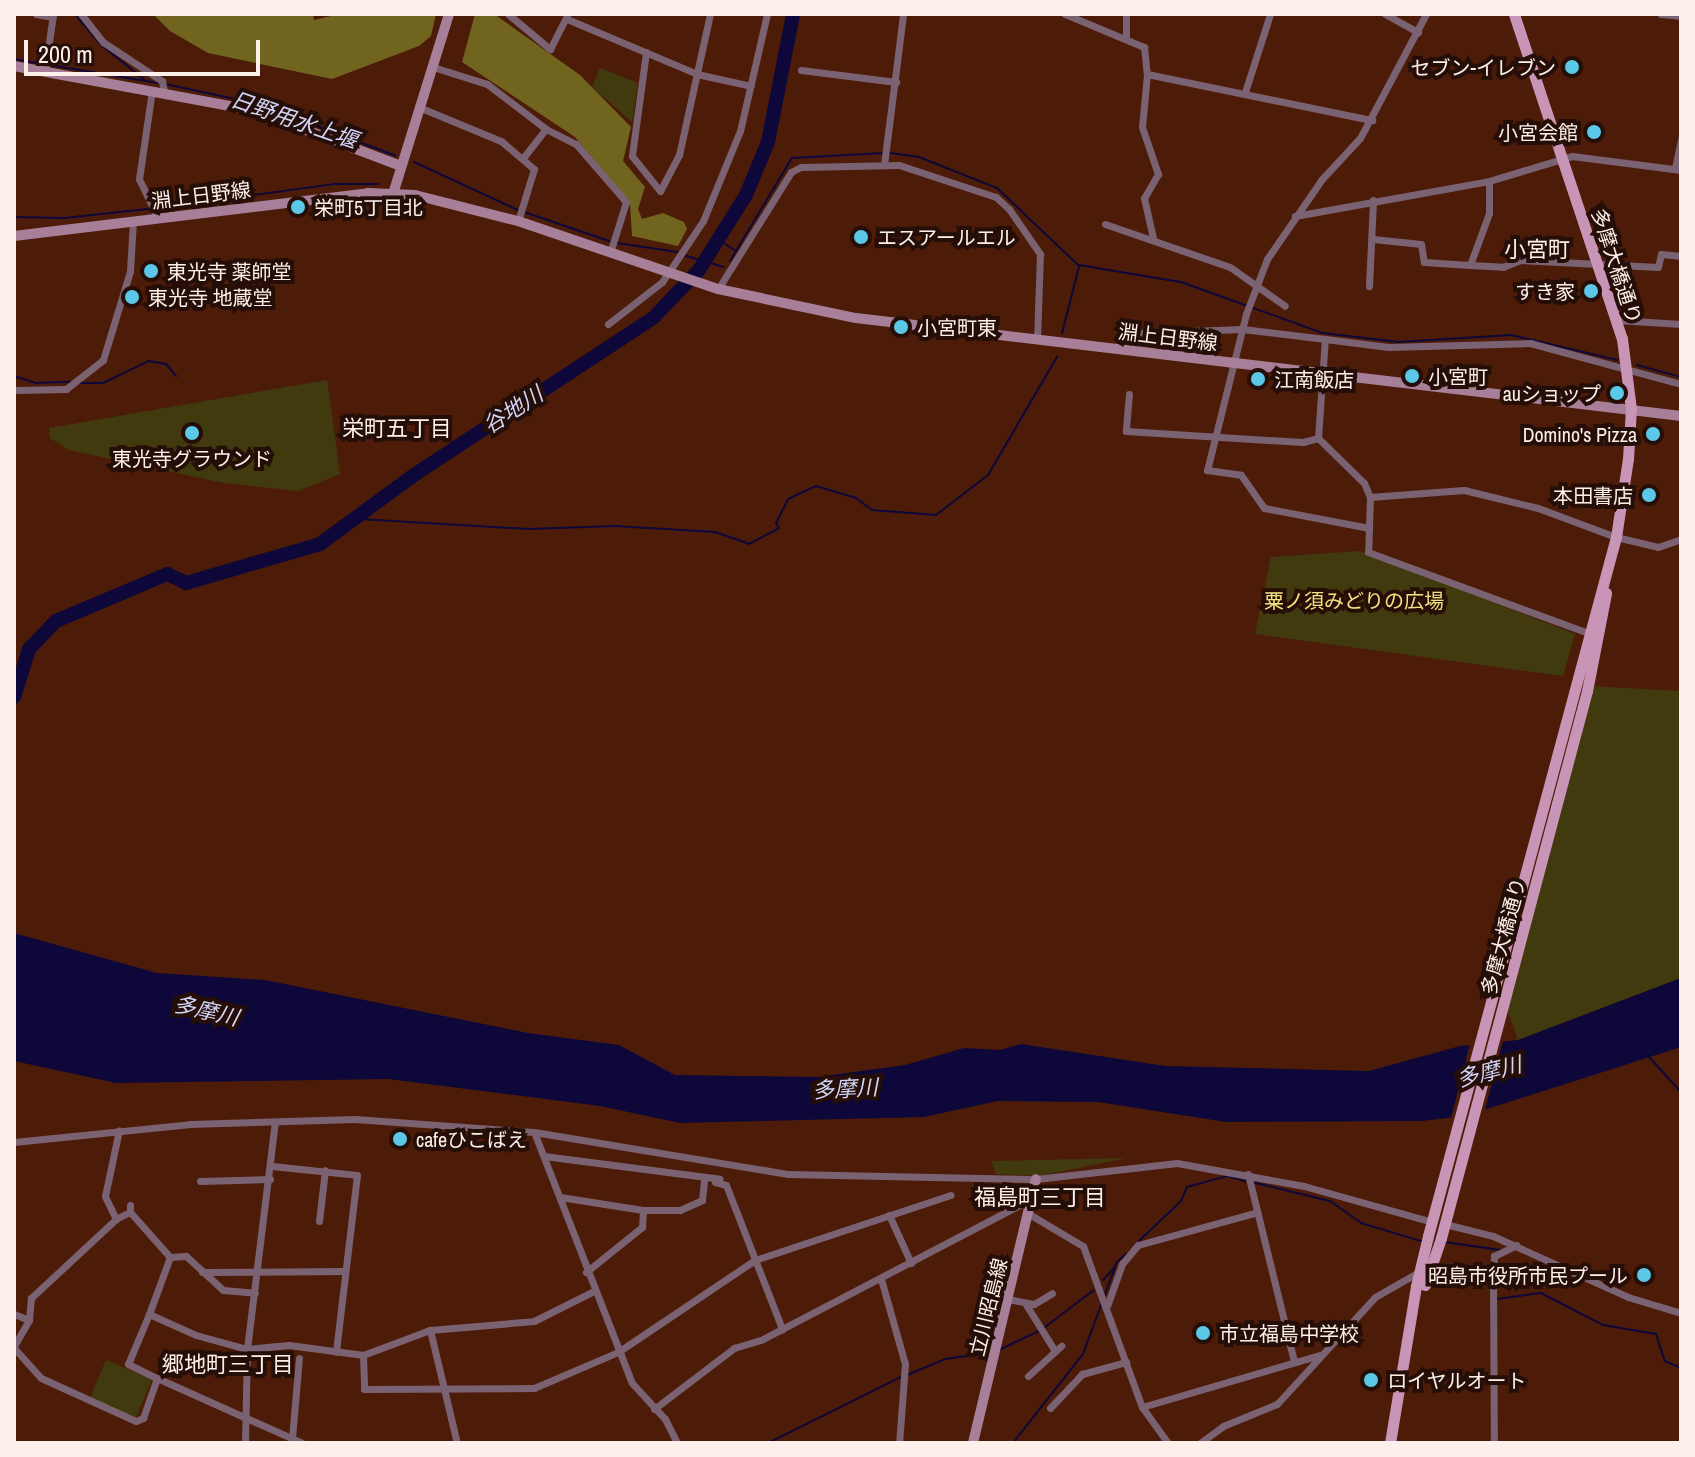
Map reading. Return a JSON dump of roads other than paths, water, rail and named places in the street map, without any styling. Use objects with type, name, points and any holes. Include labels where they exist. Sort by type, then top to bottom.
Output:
[{"type":"main road","points":[[393,194],[449,14]]},
{"type":"main road","name":"多摩大橋通り","points":[[1390,1443],[1406,1340],[1587,691],[1616,537],[1631,409],[1628,372],[1617,320],[1514,14]]},
{"type":"main road","points":[[14,66],[164,91],[256,111],[401,166]]},
{"type":"main road","name":"淵上日野線","points":[[14,236],[393,194],[518,221],[703,285],[856,318],[1681,416]]},
{"type":"main road","name":"多摩大橋通り","points":[[1439,1220],[1571,697],[1616,537]]},
{"type":"main road","name":"立川昭島線","points":[[973,1443],[1036,1179]]},
{"type":"street","points":[[36,14],[53,15],[45,71]]},
{"type":"street","points":[[81,14],[103,42],[162,81],[164,91]]},
{"type":"street","points":[[646,52],[632,156],[660,191],[679,155],[710,14]]},
{"type":"street","points":[[608,324],[670,273],[724,180],[751,86],[767,14]]},
{"type":"street","points":[[885,157],[903,14]]},
{"type":"street","points":[[1065,14],[1126,39],[1142,42],[1147,74],[1142,127],[1158,174],[1144,198],[1153,238]]},
{"type":"street","points":[[1126,14],[1126,39]]},
{"type":"street","points":[[1245,92],[1270,14]]},
{"type":"street","points":[[1385,14],[1418,32]]},
{"type":"street","points":[[1369,528],[1264,508],[1241,475],[1207,470],[1246,314],[1267,259],[1295,216],[1372,120],[1426,14]]},
{"type":"street","points":[[1661,14],[1681,16]]},
{"type":"street","points":[[506,15],[550,49],[567,16],[697,74],[751,86]]},
{"type":"street","points":[[433,67],[487,84],[546,129],[576,144],[626,202],[610,253]]},
{"type":"street","points":[[801,70],[896,82]]},
{"type":"street","points":[[1147,74],[1245,92],[1307,110],[1372,120]]},
{"type":"street","points":[[152,89],[139,179],[158,218]]},
{"type":"street","points":[[421,108],[501,141],[523,158],[536,177],[518,221]]},
{"type":"street","points":[[523,158],[546,129]]},
{"type":"street","points":[[1295,216],[1489,181],[1563,159],[1604,158],[1678,169],[1681,139]]},
{"type":"street","points":[[718,289],[791,172],[801,167],[885,157],[996,197],[1009,209],[1040,254],[1037,340]]},
{"type":"street","points":[[1470,265],[1489,213],[1489,181]]},
{"type":"street","points":[[1369,286],[1373,200]]},
{"type":"street","points":[[14,390],[70,387],[103,360],[130,271],[133,221]]},
{"type":"street","points":[[1105,224],[1153,238],[1258,283],[1285,306]]},
{"type":"street","points":[[1373,239],[1421,244],[1424,262],[1503,267],[1520,260],[1658,267],[1661,254],[1681,256]]},
{"type":"street","points":[[1617,320],[1681,324]]},
{"type":"street","points":[[1132,350],[1143,333],[1242,329],[1389,347],[1530,343],[1681,384]]},
{"type":"street","points":[[1318,438],[1325,339]]},
{"type":"street","points":[[1129,394],[1126,431],[1303,442],[1318,438]]},
{"type":"street","points":[[1318,438],[1351,467],[1370,497],[1368,552],[1588,633]]},
{"type":"street","points":[[1370,497],[1442,489],[1485,494],[1616,537],[1658,547],[1681,539]]},
{"type":"street","points":[[14,1142],[119,1130],[355,1119],[534,1132],[766,1172],[1036,1179],[1159,1162],[1439,1220],[1515,1247],[1628,1297],[1681,1313]]},
{"type":"street","points":[[245,1443],[243,1417],[247,1349],[272,1166],[275,1122]]},
{"type":"street","points":[[116,1219],[105,1196],[119,1130]]},
{"type":"street","points":[[534,1132],[592,1292],[618,1352],[638,1394],[654,1409],[677,1443]]},
{"type":"street","points":[[544,1156],[718,1181],[726,1185],[782,1329]]},
{"type":"street","points":[[272,1166],[357,1175],[336,1352]]},
{"type":"street","points":[[319,1221],[325,1170]]},
{"type":"street","points":[[200,1181],[270,1179]]},
{"type":"street","points":[[1249,1179],[1294,1361]]},
{"type":"street","points":[[560,1197],[643,1210],[680,1210],[702,1200],[704,1180]]},
{"type":"street","points":[[363,1355],[364,1389],[443,1391],[534,1388],[618,1352],[755,1260],[950,1195]]},
{"type":"street","points":[[654,1409],[734,1348],[782,1329],[1033,1198]]},
{"type":"street","points":[[157,1378],[143,1418],[136,1421],[41,1378],[14,1347],[29,1320],[31,1298],[130,1209],[170,1257]]},
{"type":"street","points":[[586,1272],[642,1227],[643,1210]]},
{"type":"street","points":[[1105,1301],[1122,1264],[1138,1245],[1258,1212]]},
{"type":"street","points":[[1029,1214],[1083,1246],[1142,1407],[1168,1443]]},
{"type":"street","points":[[889,1215],[911,1263]]},
{"type":"street","points":[[1494,1443],[1494,1256],[1504,1255],[1515,1247]]},
{"type":"street","points":[[255,1293],[223,1290],[186,1256],[175,1253],[170,1257],[128,1364],[302,1443]]},
{"type":"street","points":[[1200,1443],[1223,1426],[1277,1404],[1375,1297],[1424,1269],[1448,1266],[1493,1276]]},
{"type":"street","points":[[202,1272],[259,1268],[345,1271]]},
{"type":"street","points":[[881,1279],[902,1342],[904,1376],[899,1443]]},
{"type":"street","points":[[149,1314],[196,1335],[247,1349],[289,1345],[363,1355],[430,1330],[534,1321],[592,1292]]},
{"type":"street","points":[[1008,1299],[1034,1304],[1052,1293]]},
{"type":"street","points":[[1025,1303],[1058,1348],[1033,1374]]},
{"type":"street","points":[[14,1314],[29,1320]]},
{"type":"street","points":[[430,1330],[457,1443]]},
{"type":"street","points":[[1142,1407],[1322,1354]]},
{"type":"street","points":[[292,1438],[299,1358]]},
{"type":"street","points":[[1050,1408],[1082,1374],[1126,1362]]},
{"type":"water","name":"多摩川","points":[[14,933],[157,973],[265,980],[528,1033],[619,1045],[675,1075],[818,1077],[905,1065],[964,1048],[1000,1050],[1021,1044],[1165,1066],[1369,1071],[1460,1046],[1518,1040],[1681,978],[1681,1047],[1465,1116],[1422,1121],[1226,1122],[1098,1102],[998,1101],[924,1117],[680,1123],[600,1106],[388,1079],[116,1083],[14,1061]]},
{"type":"waterway","points":[[75,14],[100,44],[146,81]]},
{"type":"waterway","name":"谷地川","points":[[14,697],[29,649],[56,621],[167,574],[186,583],[320,544],[414,475],[653,318],[699,270],[746,195],[768,142],[793,14]]},
{"type":"waterway","name":"日野用水上堰","points":[[14,59],[37,63]]},
{"type":"waterway","name":"日野用水上堰","points":[[50,65],[158,83]]},
{"type":"waterway","name":"日野用水上堰","points":[[165,84],[258,104],[396,156]]},
{"type":"waterway","name":"日野用水上堰","points":[[730,261],[792,158],[884,153]]},
{"type":"waterway","name":"日野用水上堰","points":[[890,153],[919,157],[997,188],[1078,265]]},
{"type":"waterway","name":"日野用水上堰","points":[[414,162],[518,210]]},
{"type":"waterway","points":[[157,208],[335,184],[378,184]]},
{"type":"waterway","points":[[14,217],[64,218],[148,209]]},
{"type":"waterway","name":"日野用水上堰","points":[[524,212],[609,241]]},
{"type":"waterway","points":[[719,240],[736,251]]},
{"type":"waterway","name":"日野用水上堰","points":[[617,243],[677,252]]},
{"type":"waterway","name":"日野用水上堰","points":[[683,255],[723,267]]},
{"type":"waterway","points":[[1079,265],[1181,282],[1323,333],[1398,342],[1511,335],[1617,360]]},
{"type":"waterway","points":[[1062,333],[1079,267]]},
{"type":"waterway","points":[[359,519],[529,529],[615,526],[715,532],[749,544],[779,528],[776,523],[788,499],[816,486],[856,498],[872,510],[936,515],[988,475],[1057,357]]},
{"type":"waterway","points":[[80,383],[103,383],[149,361],[166,364],[176,376]]},
{"type":"waterway","points":[[1637,365],[1681,377]]},
{"type":"waterway","points":[[14,376],[36,383],[70,382]]},
{"type":"waterway","points":[[1649,1057],[1681,1092]]},
{"type":"waterway","points":[[1139,1241],[1181,1201],[1187,1187],[1227,1176],[1245,1181]]},
{"type":"waterway","points":[[1251,1182],[1330,1201],[1361,1223],[1421,1241]]},
{"type":"waterway","points":[[1444,1242],[1500,1250]]},
{"type":"waterway","points":[[1104,1297],[1117,1262],[1126,1254]]},
{"type":"waterway","points":[[1103,1280],[1114,1268]]},
{"type":"waterway","points":[[1045,1327],[1094,1290]]},
{"type":"waterway","points":[[1497,1299],[1541,1293],[1603,1325],[1656,1334],[1665,1361],[1681,1368]]},
{"type":"waterway","points":[[1013,1443],[1083,1354],[1102,1303]]},
{"type":"waterway","points":[[999,1350],[1039,1331]]},
{"type":"waterway","points":[[907,1375],[945,1359],[989,1353]]},
{"type":"waterway","points":[[768,1443],[901,1377]]},
{"type":"place","name":"セブン-イレブン","points":[[1572,67]]},
{"type":"place","name":"小宮会館","points":[[1594,132]]},
{"type":"place","name":"栄町5丁目北","points":[[298,207]]},
{"type":"place","name":"エスアールエル","points":[[861,237]]},
{"type":"place","name":"東光寺 薬師堂","points":[[151,271]]},
{"type":"place","name":"すき家","points":[[1591,291]]},
{"type":"place","name":"東光寺 地蔵堂","points":[[132,297]]},
{"type":"place","name":"小宮町東","points":[[901,327]]},
{"type":"place","name":"小宮町","points":[[1412,376]]},
{"type":"place","name":"江南飯店","points":[[1258,379]]},
{"type":"place","name":"auショップ","points":[[1617,393]]},
{"type":"place","name":"東光寺グラウンド","points":[[192,433]]},
{"type":"place","name":"Domino's Pizza","points":[[1653,434]]},
{"type":"place","name":"本田書店","points":[[1649,495]]},
{"type":"place","name":"cafeひこばえ","points":[[400,1139]]},
{"type":"place","name":"昭島市役所市民プール","points":[[1644,1275]]},
{"type":"place","name":"市立福島中学校","points":[[1203,1333]]},
{"type":"place","name":"ロイヤルオート","points":[[1371,1380]]},
{"type":"district","name":"小宮町","points":[[1537,250]]},
{"type":"district","name":"栄町五丁目","points":[[397,429]]},
{"type":"district","name":"福島町三丁目","points":[[1040,1198]]},
{"type":"district","name":"郷地町三丁目","points":[[228,1365]]},
{"type":"park label","name":"粟ノ須みどりの広場","points":[[1354,600]]}]
